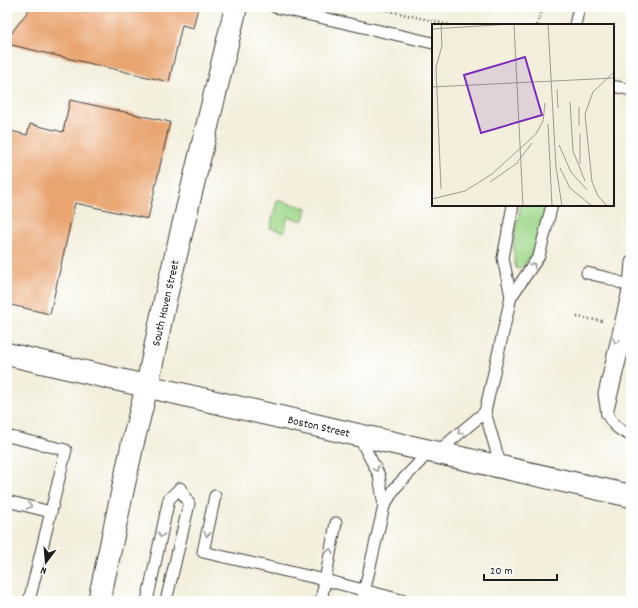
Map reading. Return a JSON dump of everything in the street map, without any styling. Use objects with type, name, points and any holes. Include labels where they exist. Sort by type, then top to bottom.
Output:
[{"type":"main road","name":"South Haven Street","points":[[98,601],[166,296],[236,7]]},
{"type":"main road","name":"Boston Street","points":[[7,354],[631,496]]},
{"type":"lane","points":[[275,7],[432,44]]},
{"type":"lane","points":[[575,24],[579,7]]},
{"type":"lane","points":[[614,86],[631,90]]},
{"type":"lane","points":[[511,297],[503,258],[513,206]]},
{"type":"lane","points":[[501,466],[485,412],[511,297],[539,256],[552,206]]},
{"type":"lane","points":[[631,262],[629,286],[604,394],[607,414],[612,423],[620,431],[631,435]]},
{"type":"lane","points":[[587,273],[608,278],[629,286]]},
{"type":"lane","points":[[607,414],[631,316]]},
{"type":"lane","points":[[363,596],[384,506],[395,488],[433,452],[485,412]]},
{"type":"lane","points":[[358,435],[379,475],[384,506]]},
{"type":"lane","points":[[7,436],[66,450],[28,601]]},
{"type":"lane","points":[[147,601],[169,499],[180,488],[189,504],[166,601]]},
{"type":"lane","points":[[215,496],[203,552],[325,580],[363,596],[405,601]]},
{"type":"lane","points":[[7,501],[50,512]]},
{"type":"lane","points":[[321,601],[336,523]]},
{"type":"path","points":[[373,7],[446,24]]},
{"type":"path","points":[[538,24],[543,7]]},
{"type":"path","points":[[577,317],[606,322]]},
{"type":"green space","points":[[277,200],[307,208],[304,221],[288,217],[284,232],[270,228]]},
{"type":"green space","points":[[521,206],[546,206],[535,248],[526,263],[520,269],[516,268],[514,260],[516,228]]},
{"type":"building","points":[[31,7],[198,7],[193,28],[182,25],[169,82],[7,44],[7,39]]},
{"type":"building","points":[[70,100],[170,122],[148,219],[75,203],[50,314],[7,304],[7,130],[27,135],[30,124],[63,132]]}]
